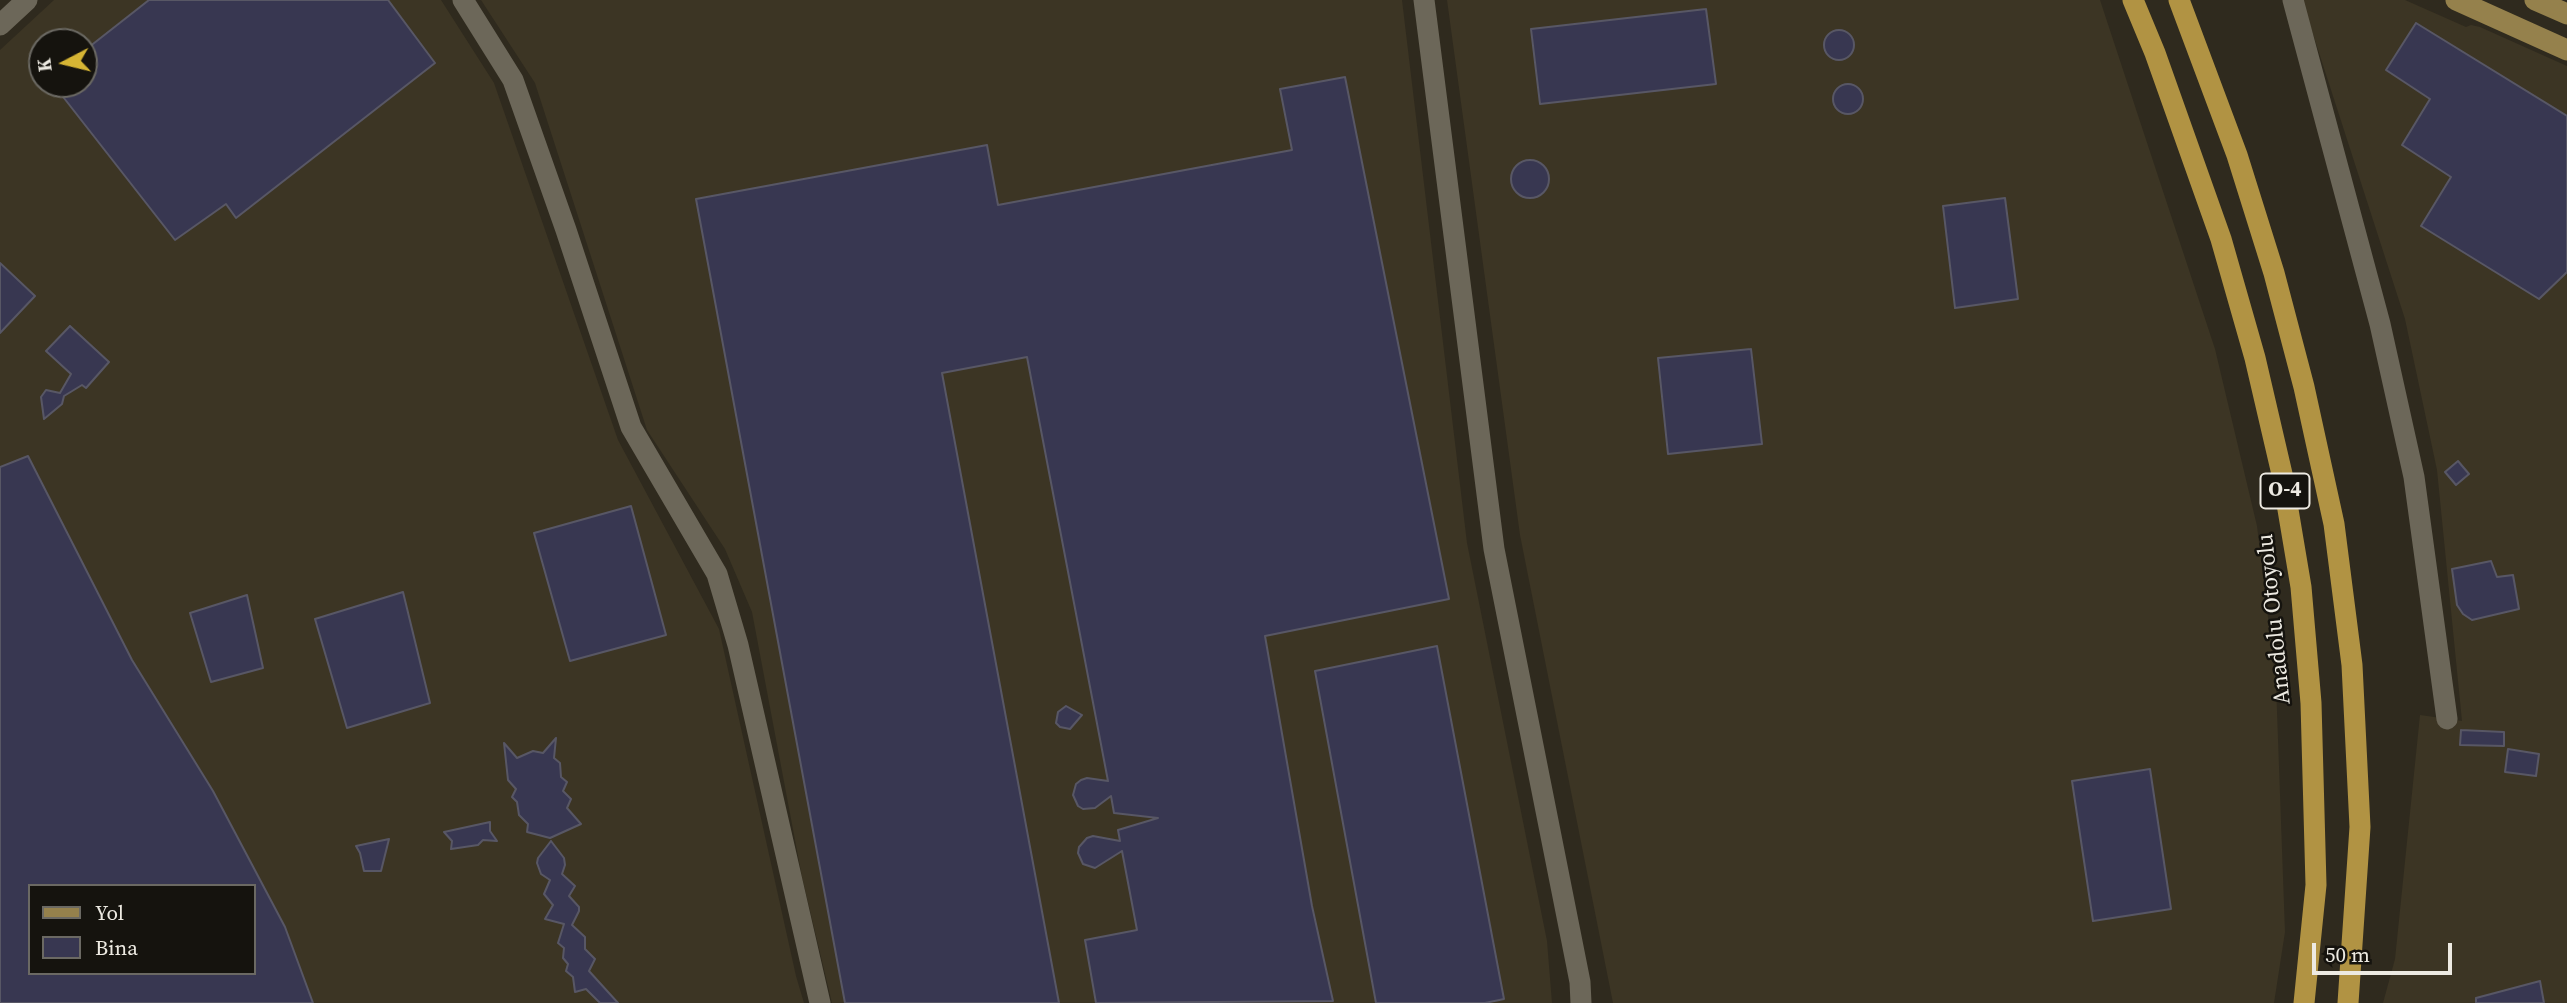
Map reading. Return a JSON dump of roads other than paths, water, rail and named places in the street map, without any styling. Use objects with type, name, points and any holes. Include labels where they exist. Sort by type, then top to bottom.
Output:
[{"type":"highway","name":"Anadolu Otoyolu","points":[[2133,0],[2155,53],[2221,239],[2282,474],[2301,587],[2311,703],[2316,885],[2304,1003]]},
{"type":"highway","name":"O-4","points":[[2179,0],[2237,155],[2274,273],[2305,387],[2334,524],[2352,665],[2360,827],[2348,1003]]},
{"type":"main road","points":[[2456,0],[2567,50]]},
{"type":"main road","points":[[2535,0],[2567,14]]},
{"type":"street","points":[[0,25],[27,0]]},
{"type":"street","points":[[463,0],[513,80],[631,427],[717,574],[738,645],[820,1003]]},
{"type":"street","points":[[1424,0],[1494,549],[1578,968],[1581,1003]]},
{"type":"street","points":[[2293,0],[2380,324],[2414,477],[2447,719]]}]
